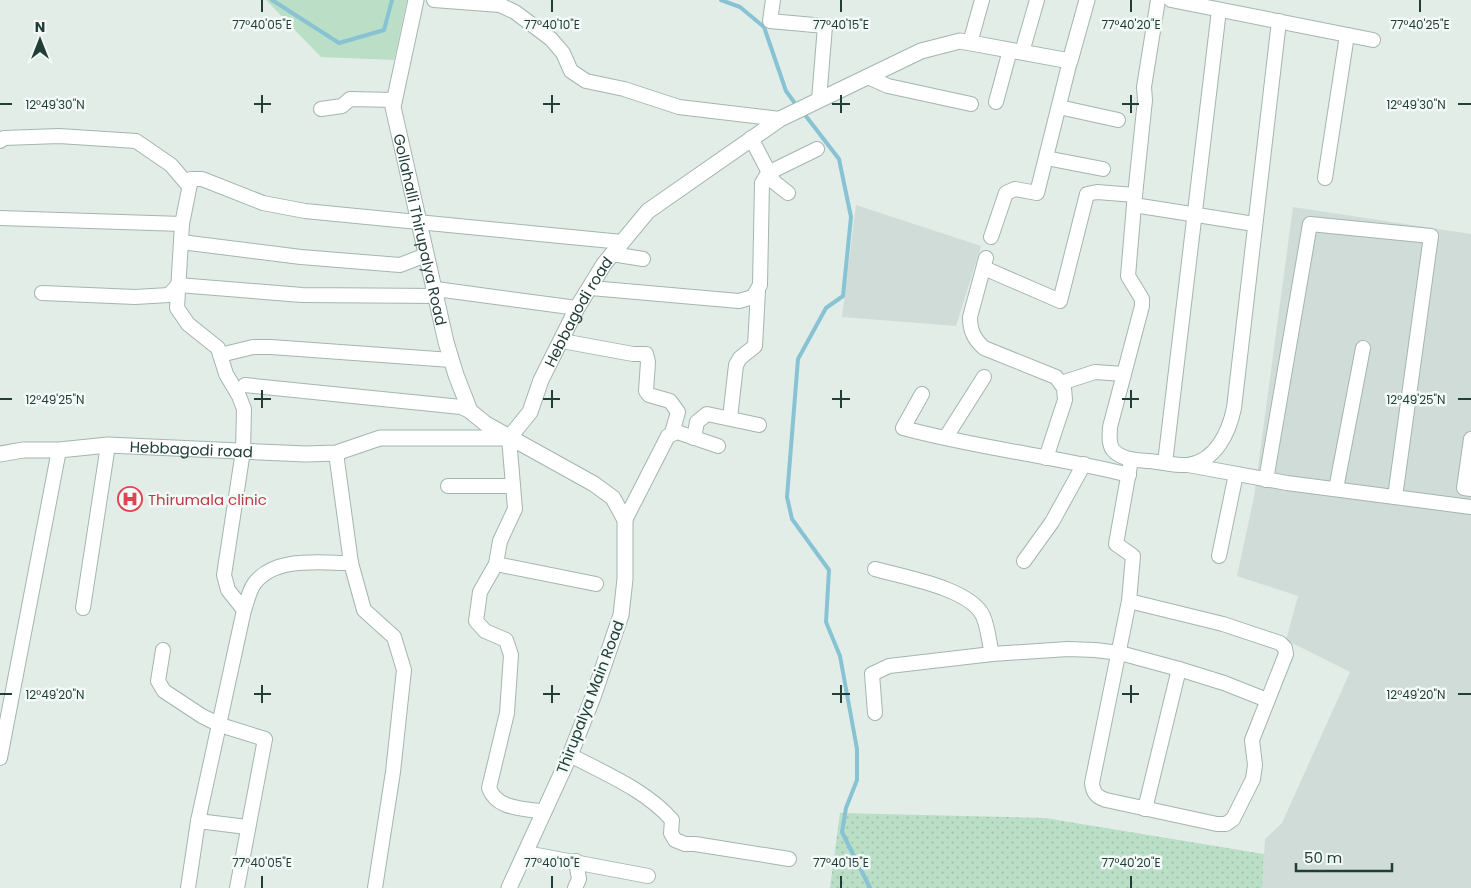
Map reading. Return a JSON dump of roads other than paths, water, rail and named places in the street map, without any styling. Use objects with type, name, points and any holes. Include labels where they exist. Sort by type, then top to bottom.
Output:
[{"type":"street","name":"Gollahalli Thirupalya Road","points":[[416,0],[394,107],[451,360],[470,411]]},
{"type":"street","points":[[434,0],[500,5],[515,12],[551,39],[563,53],[572,71],[586,81],[624,89],[679,107],[780,119]]},
{"type":"street","points":[[773,0],[770,20],[825,26],[806,106]]},
{"type":"street","points":[[970,43],[982,0]]},
{"type":"street","points":[[996,102],[1037,0]]},
{"type":"street","points":[[991,237],[1006,193],[1015,189],[1037,193],[1087,0]]},
{"type":"street","points":[[1158,0],[1144,88],[1145,100],[1128,276],[1142,299],[1142,306],[1109,439],[1112,449],[1121,456],[1132,460],[1187,465],[1266,480],[1471,507]]},
{"type":"street","points":[[1171,0],[1373,40]]},
{"type":"street","points":[[1165,462],[1219,10]]},
{"type":"street","points":[[1187,465],[1211,454],[1224,438],[1231,423],[1279,21]]},
{"type":"street","points":[[1325,178],[1347,35]]},
{"type":"street","name":"Hebbagodi road","points":[[0,454],[23,450],[59,450],[108,445],[306,454],[336,453],[380,438],[509,438],[530,412],[541,380],[578,308],[617,248],[648,211],[751,138],[780,119],[921,51],[960,41],[1070,61]]},
{"type":"street","points":[[868,77],[888,86],[970,104]]},
{"type":"street","points":[[320,109],[342,106],[350,98],[394,100]]},
{"type":"street","points":[[1059,107],[1118,120]]},
{"type":"street","points":[[0,141],[4,138],[59,136],[136,141],[171,165],[188,185]]},
{"type":"street","points":[[751,138],[774,182],[788,193]]},
{"type":"street","points":[[730,418],[738,361],[756,346],[758,291],[760,285],[762,184],[768,173],[817,149]]},
{"type":"street","points":[[1046,158],[1103,169]]},
{"type":"street","points":[[244,610],[228,590],[224,575],[243,451],[242,403],[226,374],[218,348],[188,324],[179,313],[178,285],[182,224],[188,185],[191,179],[202,179],[263,203],[280,207],[350,217],[419,221],[617,248],[643,260]]},
{"type":"street","points":[[1046,458],[1065,400],[1064,388],[1056,377],[984,348],[976,341],[970,326],[970,318],[985,263],[1060,301],[1087,194],[1098,192],[1194,214],[1254,224]]},
{"type":"street","points":[[0,218],[182,224]]},
{"type":"street","points":[[1266,480],[1310,224],[1431,236],[1395,497]]},
{"type":"street","points":[[181,242],[301,257],[400,265],[426,255]]},
{"type":"street","points":[[178,285],[302,295],[436,292],[578,308]]},
{"type":"street","points":[[42,293],[136,297],[169,295],[178,285]]},
{"type":"street","points":[[591,288],[739,301],[753,297],[758,291]]},
{"type":"street","points":[[562,341],[633,354],[646,354],[648,362],[646,391],[649,395],[670,401],[678,412],[672,433],[665,440],[625,520]]},
{"type":"street","points":[[220,355],[253,347],[271,346],[451,360]]},
{"type":"street","points":[[1336,490],[1363,348]]},
{"type":"street","points":[[1061,383],[1094,372],[1124,374]]},
{"type":"street","points":[[946,437],[984,377]]},
{"type":"street","points":[[245,385],[461,407],[470,411],[509,438],[514,514],[500,541],[496,564],[480,592],[476,620],[485,631],[506,640],[511,655],[506,718],[489,788],[492,795],[502,804],[544,812]]},
{"type":"street","points":[[922,394],[903,428],[1046,458],[1084,464],[1129,476]]},
{"type":"street","points":[[694,438],[697,422],[704,415],[712,414],[759,425]]},
{"type":"street","points":[[672,433],[718,446]]},
{"type":"street","name":"Thirupalya Main Road","points":[[509,438],[606,493],[613,498],[625,520],[625,579],[622,615],[570,755],[509,888]]},
{"type":"street","points":[[1471,439],[1464,488],[1471,489]]},
{"type":"street","points":[[83,608],[108,445]]},
{"type":"street","points":[[0,758],[59,450]]},
{"type":"street","points":[[336,453],[351,562],[364,610],[394,637],[404,670],[394,772],[376,888]]},
{"type":"street","points":[[1129,601],[1223,624],[1280,643],[1285,648],[1286,654],[1267,700],[1252,744],[1254,774],[1233,819],[1226,824],[1217,824],[1106,800],[1096,795],[1093,790],[1092,783],[1120,653],[1129,601],[1133,556],[1116,544],[1132,460]]},
{"type":"street","points":[[1024,561],[1052,522],[1084,464]]},
{"type":"street","points":[[1219,556],[1236,474]]},
{"type":"street","points":[[448,486],[513,486]]},
{"type":"street","points":[[188,888],[198,821],[244,610],[253,585],[272,569],[285,564],[351,562]]},
{"type":"street","points":[[496,564],[596,584]]},
{"type":"street","points":[[875,569],[951,592],[975,604],[983,616],[992,654]]},
{"type":"street","points":[[875,713],[872,674],[889,666],[992,654],[1068,649],[1120,653],[1224,683],[1267,700]]},
{"type":"street","points":[[162,650],[158,681],[164,691],[202,716],[220,725],[265,739],[237,888]]},
{"type":"street","points":[[1145,809],[1178,669]]},
{"type":"street","points":[[570,755],[634,790],[664,810],[672,820],[671,833],[675,840],[685,844],[789,859]]},
{"type":"street","points":[[198,821],[247,827]]},
{"type":"street","points":[[526,853],[648,876]]},
{"type":"street","points":[[575,888],[578,879],[576,861]]},
{"type":"waterway","points":[[272,0],[339,43],[384,30],[392,0]]},
{"type":"waterway","points":[[721,0],[740,7],[764,27],[786,91],[797,106]]},
{"type":"waterway","points":[[802,111],[839,159],[851,217],[843,296],[826,308],[798,359],[787,497],[792,519],[829,570],[826,622],[840,656],[857,749],[857,780],[846,808],[842,832],[870,888]]},
{"type":"place","name":"Thirumala clinic","points":[[130,499]]}]
